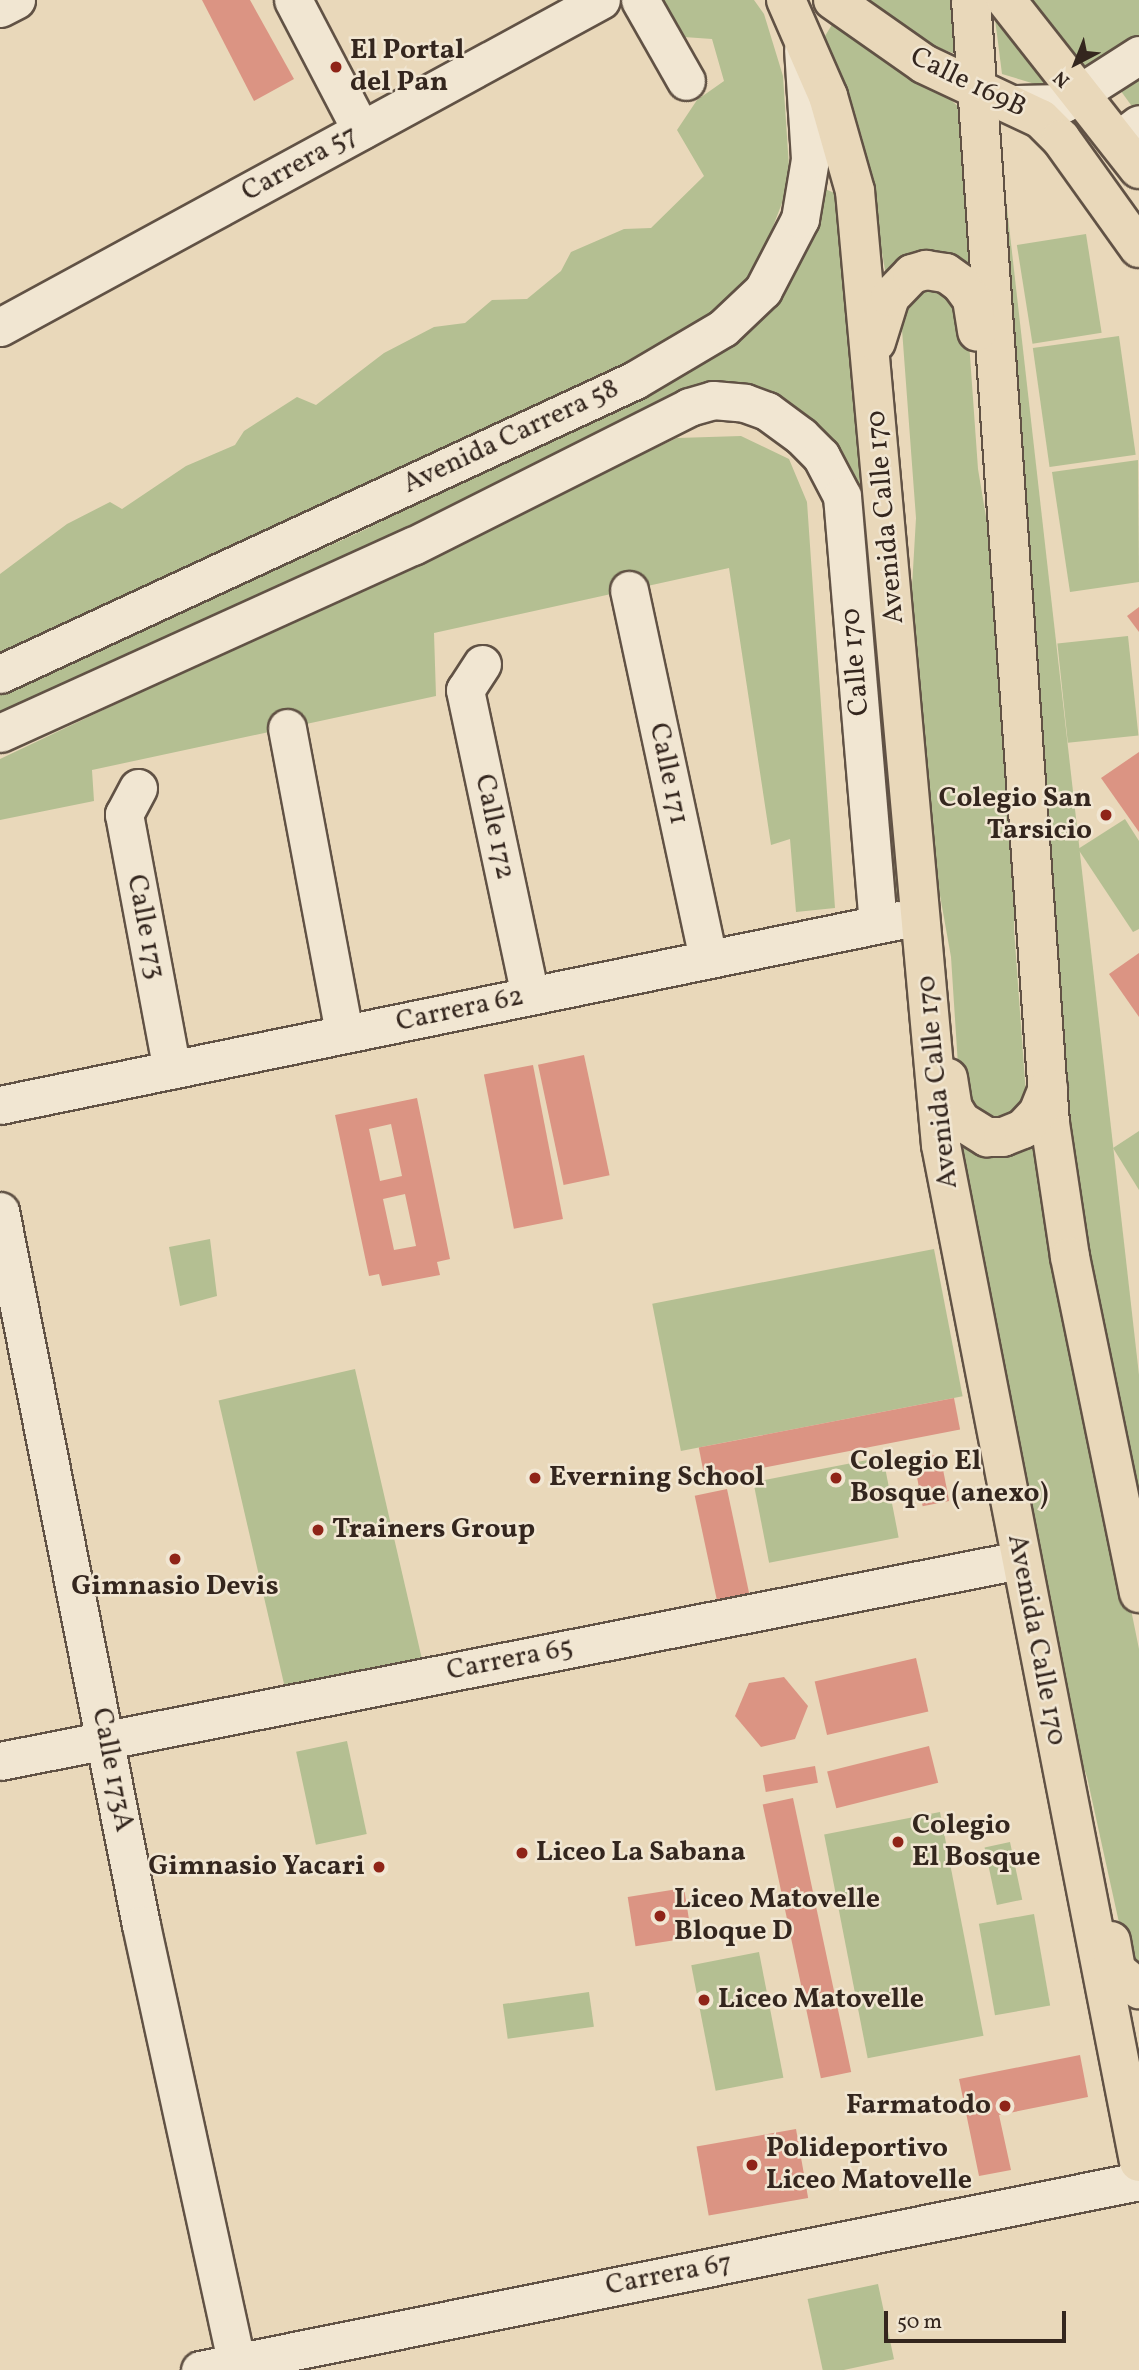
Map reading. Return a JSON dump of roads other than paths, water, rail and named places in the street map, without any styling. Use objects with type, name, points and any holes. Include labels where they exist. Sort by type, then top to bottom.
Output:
[{"type":"main road","name":"Calle 169B","points":[[832,0],[891,45],[976,90],[1016,104],[1041,119],[1061,139],[1139,248]]},
{"type":"main road","points":[[971,0],[1007,545],[1048,1088],[1070,1257],[1139,1593]]},
{"type":"main road","name":"Calle 169B","points":[[1006,0],[1082,95],[1132,144]]},
{"type":"main road","name":"Avenida Calle 170","points":[[793,15],[846,147],[857,203],[949,1193],[1139,2162]]},
{"type":"main road","points":[[873,356],[881,315],[890,297],[912,274],[926,270],[946,273],[961,284],[976,317],[984,418],[1007,545]]},
{"type":"main road","points":[[923,934],[953,1108],[961,1121],[987,1137],[1013,1133],[1038,1113],[1048,1088]]},
{"type":"main road","points":[[1050,1709],[1090,1840],[1116,1970],[1139,1989]]},
{"type":"street","points":[[0,8],[16,0]]},
{"type":"street","points":[[293,0],[361,130]]},
{"type":"street","name":"Carrera 57","points":[[0,327],[601,0]]},
{"type":"street","points":[[640,0],[686,80]]},
{"type":"street","name":"Avenida Carrera 58","points":[[0,674],[635,380],[723,328],[763,290],[800,219],[810,159],[793,15]]},
{"type":"street","points":[[1016,104],[1049,107],[1082,95],[1139,55]]},
{"type":"street","name":"Avenida Carrera 58","points":[[0,733],[413,546],[690,407],[713,400],[745,403],[785,422]]},
{"type":"street","name":"Calle 170","points":[[785,422],[821,456],[842,496],[878,923]]},
{"type":"street","name":"Calle 171","points":[[629,590],[708,958]]},
{"type":"street","name":"Calle 172","points":[[482,664],[465,690],[530,995]]},
{"type":"street","points":[[287,728],[344,1034]]},
{"type":"street","name":"Calle 173","points":[[138,788],[124,814],[172,1070]]},
{"type":"street","name":"Carrera 62","points":[[0,1105],[878,923],[923,934]]},
{"type":"street","name":"Calle 173A","points":[[2,1227],[141,1925],[238,2366]]},
{"type":"street","name":"Carrera 65","points":[[0,1760],[1020,1560]]},
{"type":"street","name":"Carrera 67","points":[[200,2370],[238,2366],[1139,2181]]},
{"type":"place","name":"El Portal del Pan","points":[[336,67]]},
{"type":"place","name":"Colegio San Tarsicio","points":[[1106,815]]},
{"type":"place","name":"Everning School","points":[[535,1478]]},
{"type":"place","name":"Colegio El Bosque (anexo)","points":[[836,1478]]},
{"type":"place","name":"Trainers Group","points":[[318,1530]]},
{"type":"place","name":"Gimnasio Devis","points":[[175,1559]]},
{"type":"place","name":"Colegio El Bosque","points":[[898,1842]]},
{"type":"place","name":"Liceo La Sabana","points":[[522,1853]]},
{"type":"place","name":"Gimnasio Yacari","points":[[379,1867]]},
{"type":"place","name":"Liceo Matovelle Bloque D","points":[[660,1916]]},
{"type":"place","name":"Liceo Matovelle","points":[[704,2000]]},
{"type":"place","name":"Farmatodo","points":[[1005,2106]]},
{"type":"place","name":"Polideportivo Liceo Matovelle","points":[[752,2165]]}]
